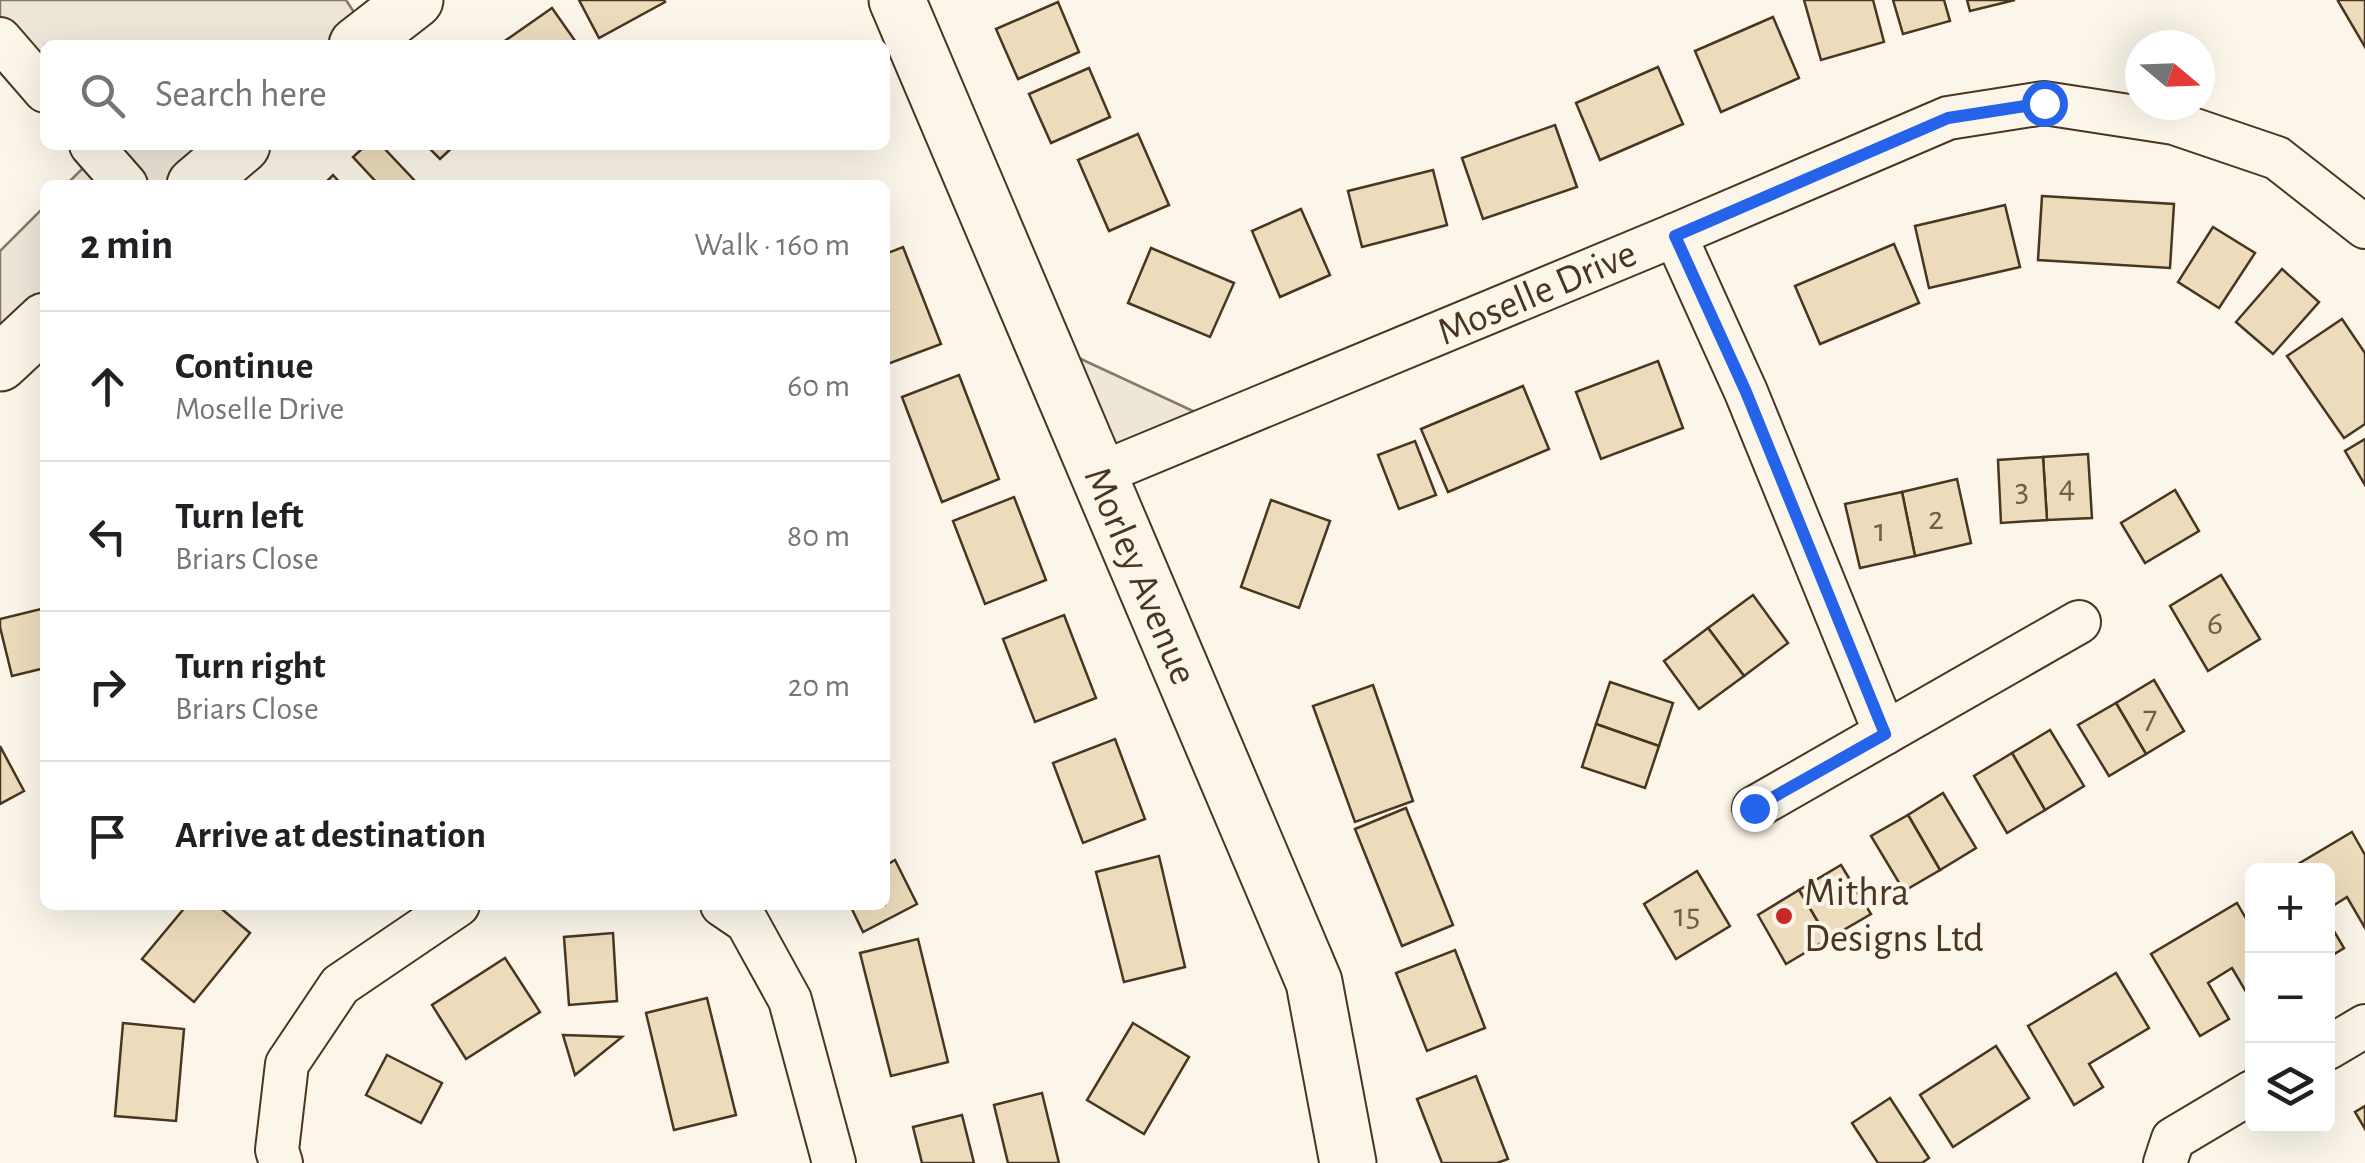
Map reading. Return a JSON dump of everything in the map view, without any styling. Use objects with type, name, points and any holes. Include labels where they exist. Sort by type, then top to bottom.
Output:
[{"type":"street","points":[[364,40],[415,0]]},
{"type":"street","name":"Morley Avenue","points":[[896,0],[1314,982],[1348,1163]]},
{"type":"street","points":[[0,39],[40,85]]},
{"type":"street","name":"Moselle Drive","points":[[1097,475],[1675,236],[1948,118],[2044,103],[2174,124],[2277,158],[2365,226]]},
{"type":"street","points":[[95,150],[122,180]]},
{"type":"street","points":[[201,180],[236,150]]},
{"type":"street","points":[[1675,236],[1746,392],[1885,734]]},
{"type":"street","points":[[0,363],[40,326]]},
{"type":"street","points":[[1754,808],[2079,622]]},
{"type":"street","points":[[281,1163],[277,1150],[287,1064],[340,985],[451,910]]},
{"type":"street","points":[[729,910],[747,922],[790,1000],[834,1163]]},
{"type":"street","points":[[2335,1044],[2365,1026]]},
{"type":"street","points":[[2165,1163],[2173,1139],[2245,1096]]},
{"type":"shaded area","points":[[0,0],[346,0],[369,35],[363,40],[40,40],[40,85],[0,39]]},
{"type":"shaded area","points":[[95,150],[236,150],[201,180],[71,180],[98,153]]},
{"type":"shaded area","points":[[40,211],[40,326],[0,363],[0,251]]},
{"type":"shaded area","points":[[1040,340],[1221,424],[1097,475]]},
{"type":"building","points":[[579,0],[664,0],[665,2],[599,38]]},
{"type":"building","points":[[1804,0],[1873,0],[1884,42],[1821,60]]},
{"type":"building","points":[[1893,0],[1944,0],[1950,21],[1903,34]]},
{"type":"building","points":[[1967,0],[2015,0],[1970,11]]},
{"type":"building","points":[[2365,0],[2365,47],[2338,1]]},
{"type":"building","points":[[1058,2],[1079,52],[1018,79],[996,29]]},
{"type":"building","points":[[552,8],[574,40],[506,40]]},
{"type":"building","points":[[1773,17],[1799,78],[1721,112],[1695,51]]},
{"type":"building","points":[[1658,67],[1683,124],[1600,160],[1576,103]]},
{"type":"building","points":[[1089,68],[1110,117],[1051,143],[1029,94]]},
{"type":"building","points":[[1555,125],[1577,187],[1483,219],[1462,158]]},
{"type":"building","points":[[1138,134],[1169,205],[1109,231],[1078,160]]},
{"type":"building","points":[[361,150],[386,150],[414,180],[374,180],[353,157]]},
{"type":"building","points":[[431,150],[450,150],[440,159]]},
{"type":"building","points":[[1433,170],[1447,225],[1362,247],[1348,191]]},
{"type":"building","points":[[2042,196],[2174,204],[2170,268],[2038,260]]},
{"type":"building","points":[[2005,205],[2020,267],[1929,288],[1915,226]]},
{"type":"building","points":[[1301,209],[1330,275],[1280,297],[1252,231]]},
{"type":"building","points":[[2213,227],[2255,253],[2219,308],[2178,282]]},
{"type":"building","points":[[1894,244],[1919,303],[1820,344],[1795,286]]},
{"type":"building","points":[[903,247],[941,344],[890,363],[890,252]]},
{"type":"building","points":[[1151,248],[1234,283],[1210,337],[1128,303]]},
{"type":"building","points":[[2282,269],[2319,302],[2273,354],[2236,322]]},
{"type":"building","points":[[2342,319],[2365,353],[2365,424],[2344,438],[2287,356]]},
{"type":"building","points":[[1658,361],[1683,428],[1601,459],[1576,392]]},
{"type":"building","points":[[959,375],[999,479],[942,502],[902,397]]},
{"type":"building","points":[[1523,386],[1549,449],[1448,492],[1421,429]]},
{"type":"building","points":[[2365,439],[2365,485],[2345,451]]},
{"type":"building","points":[[1415,441],[1436,495],[1399,509],[1378,455]]},
{"type":"building","points":[[2088,454],[2092,518],[2047,520],[2043,457]]},
{"type":"building","points":[[2043,457],[2047,520],[2001,523],[1998,460]]},
{"type":"building","points":[[1957,479],[1971,543],[1915,556],[1902,492]]},
{"type":"building","points":[[2175,490],[2199,531],[2145,563],[2121,523]]},
{"type":"building","points":[[1902,492],[1915,556],[1860,568],[1845,504]]},
{"type":"building","points":[[1014,497],[1046,580],[985,604],[953,521]]},
{"type":"building","points":[[1271,500],[1330,521],[1299,608],[1241,587]]},
{"type":"building","points":[[2221,575],[2260,639],[2208,671],[2170,606]]},
{"type":"building","points":[[1753,595],[1788,643],[1744,676],[1708,628]]},
{"type":"building","points":[[40,609],[40,669],[12,676],[0,619]]},
{"type":"building","points":[[1064,615],[1096,698],[1035,722],[1003,639]]},
{"type":"building","points":[[1708,628],[1744,676],[1699,709],[1664,661]]},
{"type":"building","points":[[2154,680],[2184,731],[2146,754],[2116,703]]},
{"type":"building","points":[[1610,682],[1673,703],[1659,746],[1596,724]]},
{"type":"building","points":[[1373,685],[1413,801],[1355,822],[1313,706]]},
{"type":"building","points":[[2116,703],[2146,754],[2109,776],[2078,725]]},
{"type":"building","points":[[1596,724],[1659,746],[1645,788],[1582,767]]},
{"type":"building","points":[[2050,730],[2084,786],[2045,810],[2012,753]]},
{"type":"building","points":[[1115,739],[1145,819],[1083,843],[1053,763]]},
{"type":"building","points":[[0,746],[24,791],[0,804]]},
{"type":"building","points":[[2012,753],[2045,810],[2007,833],[1974,776]]},
{"type":"building","points":[[1943,793],[1976,848],[1940,870],[1908,815]]},
{"type":"building","points":[[1406,808],[1453,925],[1402,946],[1355,829]]},
{"type":"building","points":[[1908,815],[1940,870],[1904,891],[1871,836]]},
{"type":"building","points":[[2352,832],[2365,855],[2365,928],[2347,897],[2335,905],[2335,863],[2300,863]]},
{"type":"building","points":[[1159,856],[1185,967],[1124,982],[1096,872]]},
{"type":"building","points":[[895,860],[917,904],[863,932],[852,910],[890,910],[890,863]]},
{"type":"building","points":[[1841,865],[1871,914],[1828,939],[1799,890]]},
{"type":"building","points":[[1697,871],[1730,926],[1676,959],[1644,904]]},
{"type":"building","points":[[1799,890],[1828,939],[1786,964],[1758,915]]},
{"type":"building","points":[[2237,903],[2245,917],[2245,990],[2232,968],[2208,983],[2229,1019],[2200,1036],[2151,954]]},
{"type":"building","points":[[183,910],[223,910],[250,933],[194,1002],[142,959]]},
{"type":"building","points":[[613,933],[617,1001],[569,1005],[564,937]]},
{"type":"building","points":[[2335,933],[2344,948],[2335,954]]},
{"type":"building","points":[[918,939],[948,1062],[891,1076],[860,953]]},
{"type":"building","points":[[1455,950],[1485,1028],[1427,1051],[1396,973]]},
{"type":"building","points":[[505,958],[540,1012],[466,1059],[432,1005]]},
{"type":"building","points":[[2116,973],[2149,1028],[2089,1064],[2103,1087],[2074,1105],[2028,1026]]},
{"type":"building","points":[[707,998],[736,1115],[674,1130],[646,1013]]},
{"type":"building","points":[[123,1023],[184,1029],[176,1121],[115,1116]]},
{"type":"building","points":[[1133,1023],[1189,1057],[1144,1134],[1087,1100]]},
{"type":"building","points":[[563,1035],[622,1037],[575,1075]]},
{"type":"building","points":[[1996,1046],[2029,1098],[1953,1147],[1920,1095]]},
{"type":"building","points":[[387,1055],[442,1083],[421,1123],[366,1095]]},
{"type":"building","points":[[1476,1076],[1508,1159],[1497,1163],[1442,1163],[1417,1099]]},
{"type":"building","points":[[1042,1093],[1059,1163],[1008,1163],[994,1105]]},
{"type":"building","points":[[1890,1098],[1929,1158],[1922,1163],[1878,1163],[1852,1123]]},
{"type":"building","points":[[2365,1106],[2365,1129],[2355,1112]]},
{"type":"building","points":[[962,1115],[974,1163],[922,1163],[913,1127]]},
{"type":"place","name":"Mithra Designs Ltd","points":[[1784,916]]},
{"type":"route","points":[[1754,808],[1885,734],[1746,392],[1675,236],[1948,118],[2044,103]]}]
